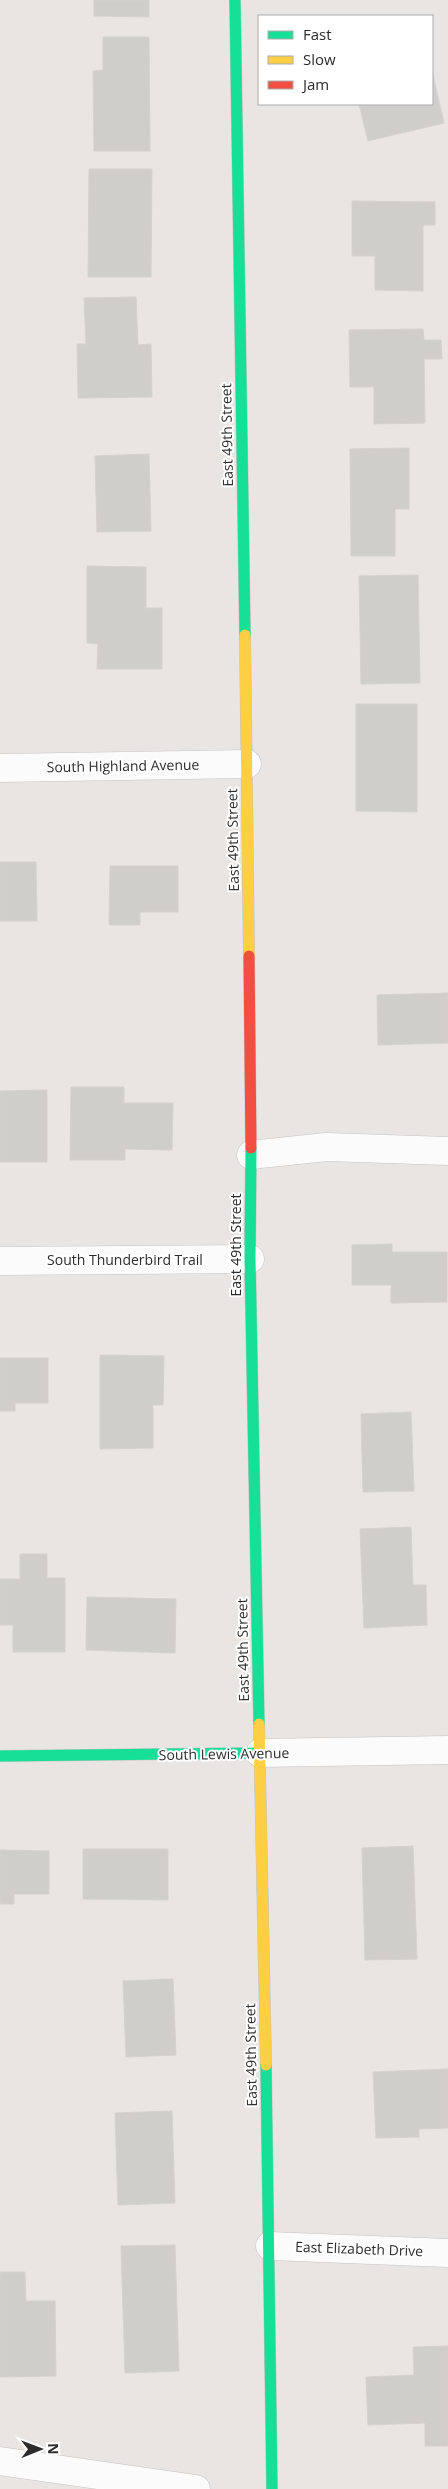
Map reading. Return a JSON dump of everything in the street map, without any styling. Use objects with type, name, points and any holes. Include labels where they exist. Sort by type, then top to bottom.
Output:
[{"type":"street","name":"East 49th Street","points":[[235,0],[247,764],[251,1155],[250,1259],[270,2246],[272,2489]]},
{"type":"street","name":"South Highland Avenue","points":[[0,768],[247,764]]},
{"type":"street","points":[[251,1155],[326,1147],[448,1151]]},
{"type":"street","name":"South Thunderbird Trail","points":[[0,1261],[250,1259]]},
{"type":"street","name":"South Lewis Avenue","points":[[0,1756],[448,1750]]},
{"type":"street","name":"East Elizabeth Drive","points":[[270,2246],[448,2253]]},
{"type":"street","points":[[0,2461],[196,2489]]},
{"type":"building","points":[[94,0],[149,0],[149,17],[94,16]]},
{"type":"building","points":[[103,37],[149,37],[150,151],[94,151],[93,71],[103,70]]},
{"type":"building","points":[[433,75],[444,123],[368,141],[359,105],[433,105]]},
{"type":"building","points":[[89,169],[152,169],[151,277],[88,277]]},
{"type":"building","points":[[352,201],[435,202],[435,225],[423,225],[423,291],[375,290],[375,256],[352,256]]},
{"type":"building","points":[[136,297],[138,345],[151,344],[152,397],[78,398],[77,344],[86,344],[84,298]]},
{"type":"building","points":[[423,329],[424,340],[441,340],[442,359],[424,359],[425,423],[374,424],[374,387],[350,387],[349,330]]},
{"type":"building","points":[[409,448],[409,509],[395,509],[395,556],[351,556],[350,449]]},
{"type":"building","points":[[149,454],[151,531],[97,532],[95,456]]},
{"type":"building","points":[[87,566],[146,567],[146,608],[162,608],[162,669],[97,669],[98,644],[87,643]]},
{"type":"building","points":[[418,575],[420,683],[361,684],[359,576]]},
{"type":"building","points":[[356,704],[417,704],[417,812],[356,811]]},
{"type":"building","points":[[0,862],[36,862],[37,921],[0,921]]},
{"type":"building","points":[[110,866],[178,866],[178,912],[140,912],[140,925],[109,925]]},
{"type":"building","points":[[448,993],[448,1043],[378,1045],[377,995]]},
{"type":"building","points":[[71,1087],[124,1087],[124,1103],[173,1103],[172,1150],[125,1149],[125,1160],[70,1160]]},
{"type":"building","points":[[47,1090],[47,1162],[0,1162],[0,1091]]},
{"type":"building","points":[[392,1244],[392,1252],[447,1252],[447,1302],[391,1303],[391,1285],[352,1285],[352,1245]]},
{"type":"building","points":[[100,1355],[164,1356],[163,1405],[153,1405],[153,1448],[100,1449]]},
{"type":"building","points":[[0,1358],[48,1358],[48,1403],[15,1403],[15,1411],[0,1411]]},
{"type":"building","points":[[411,1412],[414,1491],[363,1492],[361,1414]]},
{"type":"building","points":[[411,1527],[413,1585],[426,1585],[427,1625],[364,1628],[360,1529]]},
{"type":"building","points":[[20,1554],[47,1554],[47,1578],[65,1578],[65,1652],[13,1652],[13,1625],[0,1625],[0,1579],[20,1579]]},
{"type":"building","points":[[87,1597],[176,1599],[175,1653],[86,1650]]},
{"type":"building","points":[[413,1846],[417,1959],[365,1960],[362,1848]]},
{"type":"building","points":[[83,1849],[168,1849],[168,1900],[83,1899]]},
{"type":"building","points":[[0,1850],[49,1851],[49,1894],[14,1894],[14,1904],[0,1904]]},
{"type":"building","points":[[173,1979],[176,2055],[126,2057],[123,1981]]},
{"type":"building","points":[[448,2069],[448,2128],[419,2129],[419,2137],[376,2138],[373,2072]]},
{"type":"building","points":[[172,2111],[175,2203],[118,2205],[115,2113]]},
{"type":"building","points":[[175,2245],[179,2371],[125,2373],[121,2246]]},
{"type":"building","points":[[0,2272],[25,2272],[26,2301],[55,2301],[56,2376],[0,2377]]},
{"type":"building","points":[[448,2346],[448,2446],[425,2446],[425,2423],[368,2425],[366,2377],[414,2375],[413,2347]]},
{"type":"traffic: fast","points":[[235,0],[245,635]]},
{"type":"traffic: fast","points":[[251,1148],[250,1259],[259,1724]]},
{"type":"traffic: fast","points":[[0,1756],[260,1753]]},
{"type":"traffic: fast","points":[[266,2065],[272,2489]]},
{"type":"traffic: slow","points":[[245,635],[249,956]]},
{"type":"traffic: slow","points":[[259,1724],[266,2065]]},
{"type":"traffic: jam","points":[[249,956],[251,1148]]}]
